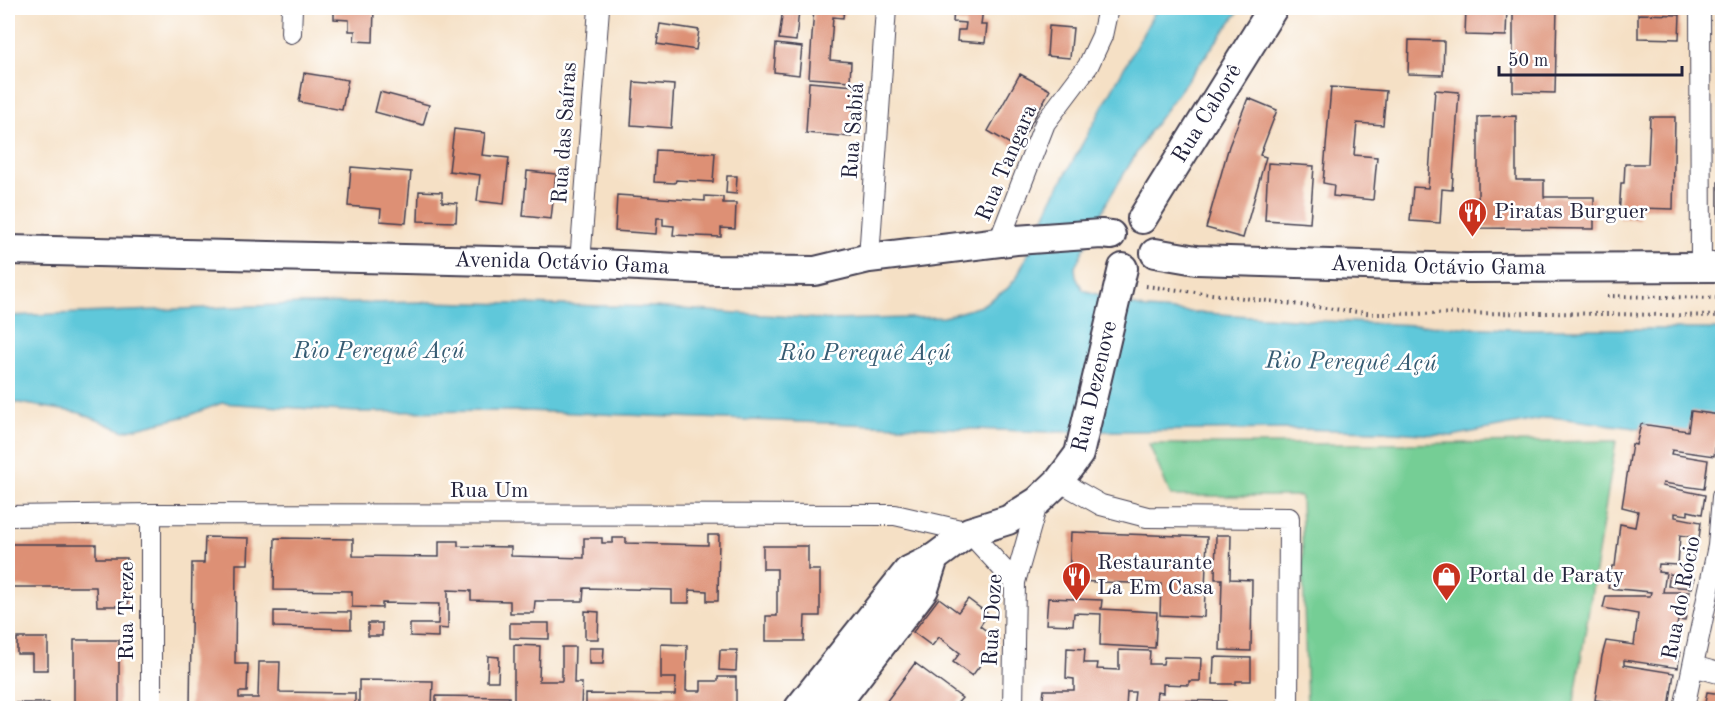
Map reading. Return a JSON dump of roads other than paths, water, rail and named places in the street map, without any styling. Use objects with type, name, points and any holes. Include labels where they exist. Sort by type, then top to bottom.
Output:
[{"type":"street","points":[[291,33],[292,8]]},
{"type":"street","name":"Rua das Saíras","points":[[580,263],[599,8]]},
{"type":"street","name":"Rua Sabiá","points":[[869,258],[886,8]]},
{"type":"street","name":"Rua Tangara","points":[[1007,242],[1045,123],[1088,66],[1102,36],[1108,8]]},
{"type":"street","name":"Rua Caborê","points":[[1142,219],[1273,8]]},
{"type":"street","points":[[1700,8],[1712,267]]},
{"type":"street","points":[[1131,218],[1142,219],[1154,228],[1157,243],[1155,253],[1147,264],[1122,275],[1112,259],[1106,234],[1131,218]]},
{"type":"street","name":"Avenida Octávio Gama","points":[[8,250],[580,263],[717,270],[814,271],[869,258],[1007,242],[1106,234]]},
{"type":"street","name":"Avenida Octávio Gama","points":[[1155,253],[1196,260],[1465,268],[1712,267]]},
{"type":"street","name":"Rua Dezenove","points":[[799,708],[908,571],[934,558],[969,532],[1008,520],[1038,501],[1059,482],[1079,453],[1122,275]]},
{"type":"street","points":[[1059,482],[1101,505],[1147,517],[1289,518],[1288,708]]},
{"type":"street","name":"Rua do Rócio","points":[[1684,708],[1720,546],[1722,497]]},
{"type":"street","name":"Rua Doze","points":[[1013,708],[1016,582],[1038,501]]},
{"type":"street","name":"Rua Um","points":[[8,516],[151,514],[895,515],[969,532]]},
{"type":"street","name":"Rua Treze","points":[[151,514],[151,708]]},
{"type":"street","points":[[969,532],[1016,582]]},
{"type":"street","points":[[833,708],[924,588],[934,558]]},
{"type":"street","points":[[1693,666],[1722,674]]},
{"type":"water","name":"Rio Perequê Açú","points":[[1157,8],[1241,8],[1150,131],[1108,200],[1075,267],[1076,277],[1083,290],[1146,309],[1323,321],[1509,329],[1722,329],[1722,432],[1666,432],[1551,417],[1452,436],[1293,429],[1049,432],[525,411],[357,412],[222,403],[187,416],[124,431],[80,413],[8,401],[8,316],[303,304],[427,302],[654,307],[833,320],[944,317],[981,306],[1007,289],[1017,277],[1052,199]]},
{"type":"place","name":"Piratas Burguer","points":[[1473,238]]},
{"type":"place","name":"Restaurante La Em Casa","points":[[1076,602]]},
{"type":"place","name":"Portal de Paraty","points":[[1447,602]]}]
